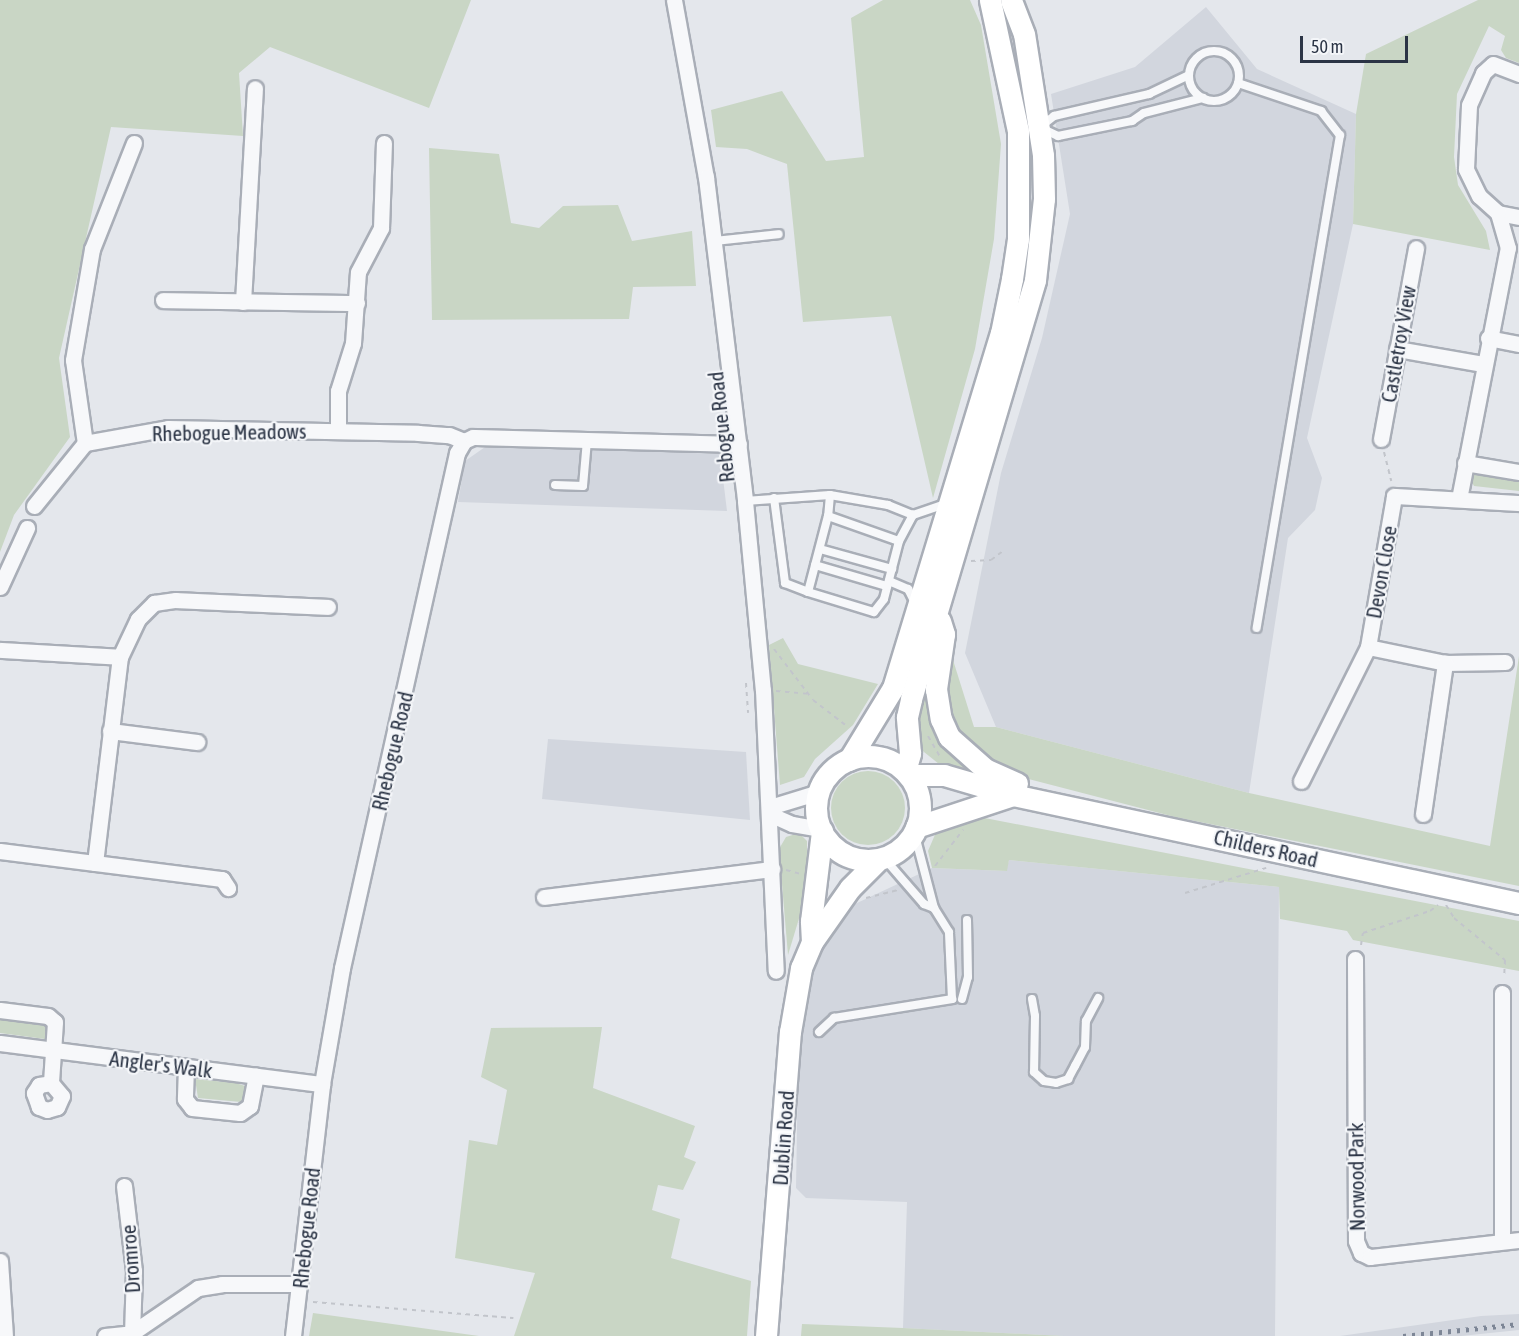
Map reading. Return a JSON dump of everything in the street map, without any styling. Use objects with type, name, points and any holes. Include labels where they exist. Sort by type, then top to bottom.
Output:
[{"type":"main road","points":[[849,760],[870,730],[892,688],[952,500],[1001,333],[1012,279],[1018,239],[1018,131],[990,0]]},
{"type":"main road","points":[[812,942],[850,888],[881,859],[896,852],[915,830],[920,809],[907,773],[910,753],[907,717],[1035,280],[1044,199],[1040,127],[1024,34],[1011,0]]},
{"type":"main road","points":[[915,830],[1023,797],[1015,781],[985,769],[949,736],[941,719],[936,689],[944,634],[937,611]]},
{"type":"main road","points":[[812,942],[810,921],[821,830],[816,811],[819,792],[836,767],[849,760],[878,757],[907,773]]},
{"type":"main road","name":"Childers Road","points":[[907,773],[944,775],[1023,797],[1519,903]]},
{"type":"main road","points":[[821,830],[839,851],[864,860],[881,859]]},
{"type":"main road","name":"Dublin Road","points":[[766,1336],[794,999],[812,942]]},
{"type":"street","name":"Rebogue Road","points":[[674,0],[699,127],[745,501],[759,635],[776,867],[776,971]]},
{"type":"street","points":[[1519,74],[1493,64],[1483,73],[1469,105],[1466,169],[1479,196],[1498,213],[1519,217]]},
{"type":"street","points":[[243,302],[255,88]]},
{"type":"street","points":[[34,506],[85,443],[73,360],[92,249],[134,143]]},
{"type":"street","name":"Rhebogue Meadows","points":[[338,431],[338,391],[353,343],[358,272],[381,228],[384,143]]},
{"type":"street","points":[[1459,499],[1482,364],[1508,248],[1498,213]]},
{"type":"street","name":"Castletroy View","points":[[1382,439],[1416,248]]},
{"type":"street","points":[[163,300],[357,303]]},
{"type":"street","points":[[1488,338],[1519,345]]},
{"type":"street","points":[[1397,349],[1482,364]]},
{"type":"street","name":"Rhebogue Meadows","points":[[85,443],[168,428],[449,435],[464,441]]},
{"type":"street","points":[[464,441],[473,437],[739,444]]},
{"type":"street","name":"Rhebogue Road","points":[[293,1336],[322,1084],[342,968],[457,453],[464,441]]},
{"type":"street","points":[[1465,463],[1519,472]]},
{"type":"street","points":[[1394,496],[1519,503]]},
{"type":"street","name":"Devon Close","points":[[1301,781],[1368,647],[1394,496]]},
{"type":"street","points":[[0,587],[27,528]]},
{"type":"street","points":[[95,863],[120,657],[138,619],[154,603],[176,600],[328,607]]},
{"type":"street","name":"Devon Close","points":[[1368,647],[1445,663],[1505,662]]},
{"type":"street","points":[[0,650],[120,657]]},
{"type":"street","points":[[1423,814],[1445,663]]},
{"type":"street","points":[[110,731],[197,742]]},
{"type":"street","points":[[819,792],[770,807],[776,817],[792,824],[821,830]]},
{"type":"street","points":[[0,851],[222,879],[228,888]]},
{"type":"street","points":[[544,897],[776,867]]},
{"type":"street","name":"Norwood Park","points":[[1354,959],[1356,1241],[1361,1253],[1370,1257],[1519,1240]]},
{"type":"street","points":[[1502,993],[1502,1241]]},
{"type":"street","points":[[0,1010],[48,1016],[55,1022],[55,1052],[51,1083]]},
{"type":"street","name":"Angler's Walk","points":[[0,1043],[55,1052],[322,1084]]},
{"type":"street","points":[[186,1067],[185,1099],[192,1108],[240,1113],[250,1106],[256,1076]]},
{"type":"street","name":"Dromroe","points":[[124,1186],[134,1271],[132,1333]]},
{"type":"street","points":[[0,1261],[5,1336]]},
{"type":"street","name":"Dromroe","points":[[105,1336],[132,1333],[198,1288],[222,1284],[299,1284]]},
{"type":"lane","points":[[1040,127],[1058,136],[1132,121],[1144,113],[1203,98],[1228,97],[1238,83],[1236,62],[1218,51],[1198,56],[1189,75],[1191,86],[1203,98]]},
{"type":"lane","points":[[1018,131],[1040,127],[1054,116],[1149,94],[1189,75]]},
{"type":"lane","points":[[1238,83],[1321,111],[1340,135],[1257,628]]},
{"type":"lane","points":[[714,241],[779,234]]},
{"type":"lane","points":[[555,485],[583,486],[587,440]]},
{"type":"lane","points":[[745,501],[830,495],[888,505],[913,515],[932,512],[952,500]]},
{"type":"lane","points":[[808,592],[828,516],[830,495]]},
{"type":"lane","points":[[774,498],[785,583],[874,612],[888,584],[898,541],[913,515]]},
{"type":"lane","points":[[828,516],[898,541]]},
{"type":"lane","points":[[820,549],[892,569]]},
{"type":"lane","points":[[815,565],[908,589],[914,599],[914,620]]},
{"type":"lane","points":[[819,1032],[834,1018],[952,999],[949,932],[934,908],[915,830]]},
{"type":"lane","points":[[881,859],[924,904],[934,908]]},
{"type":"lane","points":[[962,999],[968,977],[967,920]]},
{"type":"lane","points":[[1032,999],[1034,1072],[1044,1081],[1056,1083],[1068,1079],[1075,1066],[1084,1047],[1086,1021],[1098,998]]},
{"type":"path","points":[[1382,439],[1394,496]]},
{"type":"path","points":[[953,561],[991,560],[1003,551]]},
{"type":"path","points":[[759,635],[780,654],[809,694],[851,730],[858,723],[870,730]]},
{"type":"path","points":[[746,682],[748,717]]},
{"type":"path","points":[[763,690],[809,694]]},
{"type":"path","points":[[931,872],[964,829]]},
{"type":"path","points":[[1185,893],[1268,866]]},
{"type":"path","points":[[776,867],[790,873],[809,876]]},
{"type":"path","points":[[859,892],[863,898],[895,892],[903,887]]},
{"type":"path","points":[[1354,959],[1363,933],[1430,911],[1443,901],[1454,918],[1505,960],[1502,993]]},
{"type":"path","points":[[298,1301],[513,1318]]},
{"type":"shaded area","points":[[1206,7],[1257,69],[1356,114],[1353,224],[1307,438],[1322,478],[1315,510],[1288,538],[1249,793],[996,727],[965,653],[1001,473],[1042,338],[1070,214],[1051,94],[1135,67]]},
{"type":"shaded area","points":[[488,445],[720,454],[727,511],[458,502],[465,461]]},
{"type":"shaded area","points":[[548,739],[746,752],[750,820],[542,799]]},
{"type":"shaded area","points":[[1009,860],[1279,887],[1275,1336],[1064,1336],[903,1328],[907,1202],[806,1198],[796,1188],[799,1012],[810,976],[842,910],[932,868],[1006,871]]},
{"type":"shaded area","points":[[1519,1314],[1519,1330],[1461,1336],[1340,1336],[1481,1316]]},
{"type":"green space","points":[[0,0],[471,0],[429,108],[270,47],[239,73],[243,136],[111,127],[59,358],[70,437],[14,515],[0,552]]},
{"type":"green space","points":[[883,0],[970,0],[981,25],[1001,144],[994,239],[975,349],[933,498],[891,316],[803,322],[787,164],[747,149],[716,147],[711,110],[782,91],[826,161],[864,157],[851,18]]},
{"type":"green space","points":[[1478,0],[1519,0],[1519,63],[1506,58],[1501,50],[1505,36],[1489,26],[1457,94],[1454,157],[1458,185],[1486,231],[1490,250],[1353,224],[1356,114],[1366,54]]},
{"type":"green space","points":[[429,148],[499,154],[511,223],[539,228],[563,206],[618,205],[632,241],[692,231],[696,286],[633,287],[629,319],[432,320]]},
{"type":"green space","points":[[1476,473],[1519,479],[1519,491],[1474,486],[1470,479]]},
{"type":"green space","points":[[783,638],[798,664],[878,684],[853,725],[815,759],[804,777],[780,785],[769,645]]},
{"type":"green space","points":[[948,644],[974,727],[996,727],[1249,793],[1490,846],[1519,656],[1519,886],[1175,817],[1002,772],[979,758],[948,721],[942,690]]},
{"type":"green space","points":[[926,686],[979,774],[944,768],[919,748],[917,722]]},
{"type":"green space","points":[[868,771],[889,777],[899,787],[905,808],[899,829],[889,839],[868,845],[847,839],[837,829],[831,808],[837,787],[847,777]]},
{"type":"green space","points":[[964,814],[1519,921],[1519,971],[1353,940],[1347,931],[1280,919],[1279,887],[1009,860],[1007,871],[932,868],[928,851],[937,830]]},
{"type":"green space","points":[[799,833],[807,841],[807,892],[788,955],[779,849],[786,837]]},
{"type":"green space","points":[[0,1018],[46,1024],[50,1033],[45,1039],[0,1033]]},
{"type":"green space","points":[[602,1027],[593,1088],[695,1126],[684,1157],[696,1162],[683,1190],[658,1185],[652,1210],[680,1219],[671,1258],[751,1281],[747,1336],[514,1336],[535,1273],[455,1258],[469,1140],[497,1145],[507,1090],[481,1077],[491,1028]]},
{"type":"green space","points":[[195,1079],[245,1086],[246,1096],[241,1102],[198,1098]]},
{"type":"green space","points":[[313,1313],[479,1336],[309,1336]]},
{"type":"green space","points":[[802,1324],[903,1328],[1064,1336],[801,1336]]},
{"type":"railway","points":[[1403,1336],[1519,1324]]}]
